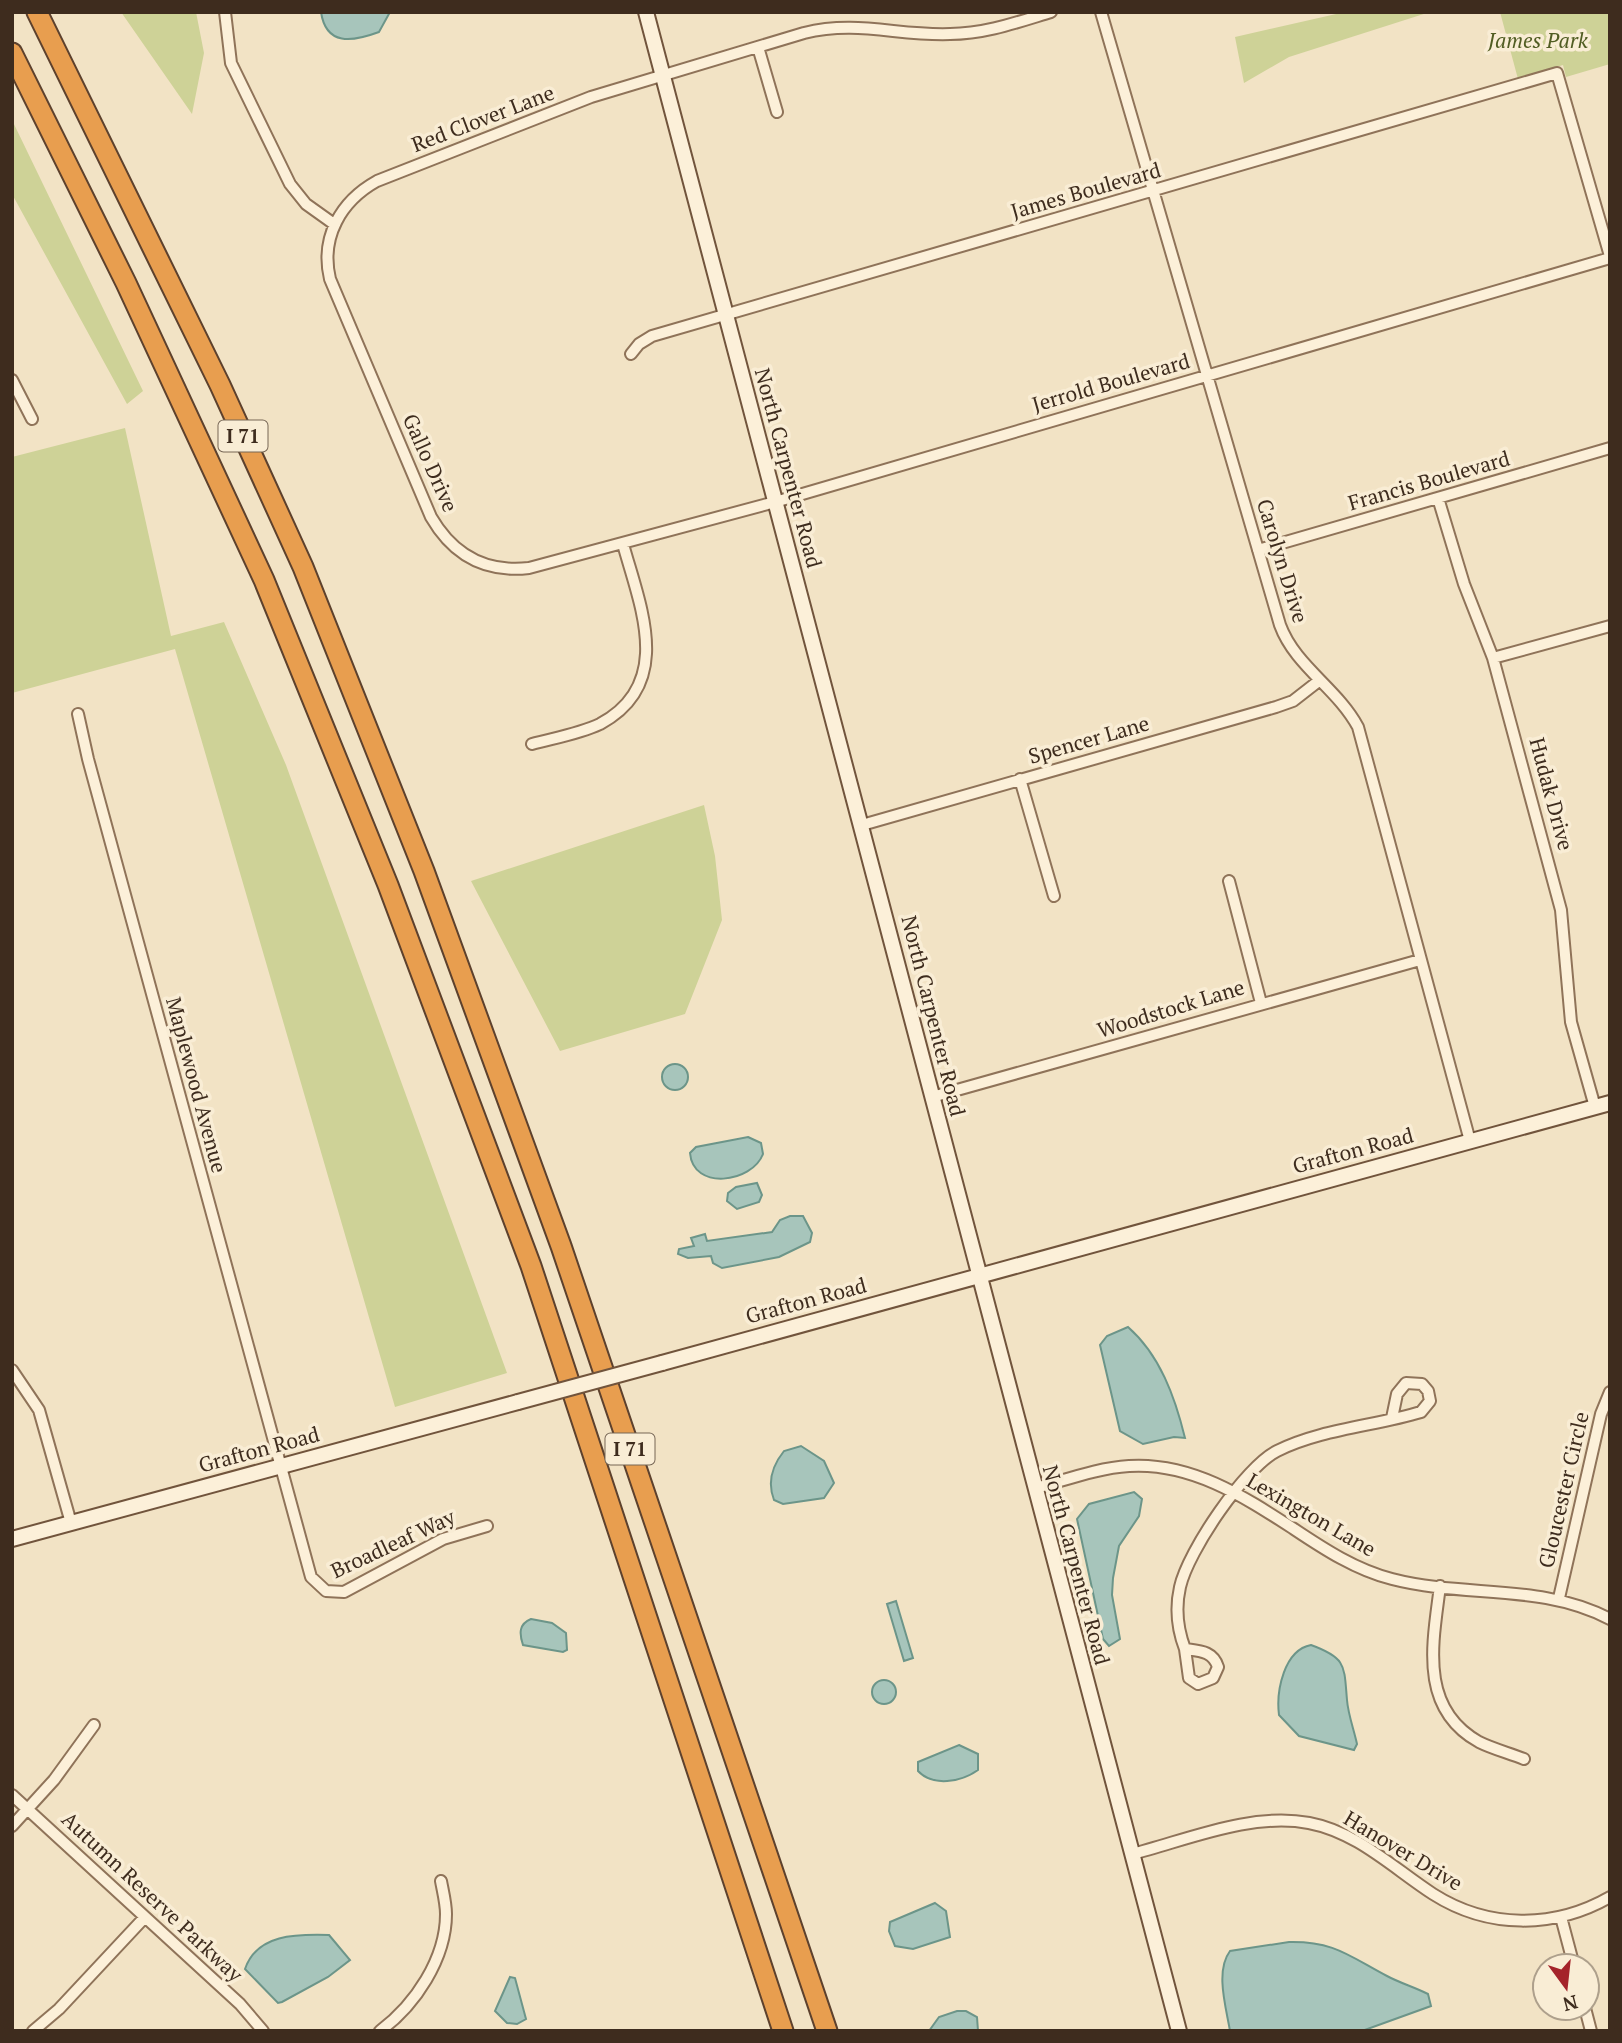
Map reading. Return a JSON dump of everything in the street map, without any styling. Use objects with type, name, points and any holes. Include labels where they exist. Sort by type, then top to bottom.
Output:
[{"type":"highway","name":"I 71","points":[[37,12],[214,373],[303,567],[424,871],[561,1246],[827,2031]]},
{"type":"highway","name":"I 71","points":[[12,53],[127,283],[264,580],[388,885],[531,1266],[783,2031]]},
{"type":"street","points":[[225,12],[231,63],[290,184],[306,204],[334,224]]},
{"type":"street","name":"North Carpenter Road","points":[[646,12],[1179,2031]]},
{"type":"street","points":[[839,12],[840,26]]},
{"type":"street","name":"Red Clover Lane","points":[[334,224],[352,198],[377,181],[591,97],[758,47],[840,26],[950,34],[995,29],[1051,12]]},
{"type":"street","name":"Carolyn Drive","points":[[1101,12],[1284,637],[1344,704],[1358,727],[1470,1141]]},
{"type":"street","points":[[758,47],[777,112]]},
{"type":"street","name":"James Boulevard","points":[[631,354],[639,344],[652,336],[1557,73],[1610,257]]},
{"type":"street","name":"Gallo Drive","points":[[334,224],[327,258],[334,292],[431,517],[447,541],[472,560],[505,570],[529,568],[623,544]]},
{"type":"street","name":"Jerrold Boulevard","points":[[623,544],[775,502],[1610,257]]},
{"type":"street","points":[[12,380],[32,419]]},
{"type":"street","name":"Francis Boulevard","points":[[1258,550],[1610,448]]},
{"type":"street","name":"Hudak Drive","points":[[1438,498],[1464,584],[1493,658],[1561,910],[1571,1021],[1595,1107]]},
{"type":"street","points":[[532,744],[599,724],[622,708],[638,685],[647,658],[647,628],[623,544]]},
{"type":"street","points":[[1493,658],[1610,626]]},
{"type":"street","name":"Spencer Lane","points":[[862,825],[1293,701],[1320,680]]},
{"type":"street","name":"Maplewood Avenue","points":[[78,714],[280,1466]]},
{"type":"street","points":[[1020,779],[1054,897]]},
{"type":"street","points":[[1229,881],[1261,1003]]},
{"type":"street","name":"Woodstock Lane","points":[[932,1097],[1420,960]]},
{"type":"street","name":"Grafton Road","points":[[12,1539],[1610,1102]]},
{"type":"street","points":[[12,1370],[39,1410],[71,1523]]},
{"type":"street","name":"Gloucester Circle","points":[[1559,1598],[1601,1414],[1610,1392]]},
{"type":"street","points":[[1185,1649],[1177,1620],[1181,1581],[1233,1492],[1252,1468],[1277,1451],[1392,1418]]},
{"type":"street","name":"Broadleaf Way","points":[[280,1466],[311,1577],[317,1585],[330,1593],[349,1590],[447,1536],[487,1526]]},
{"type":"street","name":"Lexington Lane","points":[[1036,1488],[1107,1469],[1152,1466],[1176,1468],[1233,1492],[1354,1565],[1393,1580],[1559,1598],[1610,1619]]},
{"type":"street","points":[[1440,1586],[1431,1667],[1442,1703],[1455,1722],[1472,1738],[1524,1759]]},
{"type":"street","points":[[12,1826],[67,1764],[94,1725]]},
{"type":"street","name":"Autumn Reserve Parkway","points":[[12,1795],[240,2004],[263,2031]]},
{"type":"street","name":"Hanover Drive","points":[[1132,1854],[1252,1823],[1308,1823],[1328,1828],[1363,1845],[1434,1894],[1468,1911],[1525,1922],[1561,1917],[1610,1897]]},
{"type":"street","points":[[381,2031],[418,1992],[434,1963],[447,1915],[441,1881]]},
{"type":"street","points":[[33,2031],[59,2009],[145,1917]]},
{"type":"street","points":[[1561,1917],[1570,1952]]},
{"type":"green space","points":[[121,12],[196,12],[204,53],[192,114]]},
{"type":"green space","points":[[1345,12],[1430,12],[1289,57],[1244,83],[1235,37]]},
{"type":"green space","name":"James Park","points":[[1500,12],[1610,12],[1610,64],[1566,77],[1563,65],[1518,79]]},
{"type":"green space","points":[[12,120],[143,391],[127,404],[12,194]]},
{"type":"green space","points":[[125,428],[171,636],[224,622],[286,765],[507,1373],[395,1407],[175,649],[12,693],[12,457]]},
{"type":"green space","points":[[704,805],[715,856],[722,920],[685,1014],[560,1051],[471,881]]},
{"type":"water","points":[[321,12],[390,12],[379,32],[350,39],[334,36],[328,31]]},
{"type":"water","points":[[675,1064],[684,1068],[688,1077],[684,1086],[675,1090],[666,1086],[662,1077],[666,1068]]},
{"type":"water","points":[[748,1137],[761,1143],[763,1154],[757,1164],[747,1171],[723,1179],[712,1178],[701,1173],[694,1165],[690,1153],[696,1147]]},
{"type":"water","points":[[757,1183],[762,1195],[759,1202],[737,1209],[727,1201],[728,1193],[736,1187]]},
{"type":"water","points":[[790,1216],[803,1216],[812,1233],[810,1242],[779,1257],[722,1268],[713,1263],[711,1256],[688,1258],[678,1254],[679,1249],[694,1246],[691,1238],[705,1234],[707,1241],[772,1232],[780,1220]]},
{"type":"water","points":[[1128,1327],[1149,1350],[1165,1378],[1185,1438],[1174,1437],[1143,1444],[1120,1431],[1100,1345],[1107,1336]]},
{"type":"water","points":[[801,1446],[824,1461],[834,1483],[824,1498],[783,1504],[774,1500],[772,1493],[774,1468],[784,1451]]},
{"type":"water","points":[[1134,1492],[1142,1499],[1139,1516],[1119,1546],[1113,1578],[1112,1595],[1120,1639],[1109,1646],[1103,1639],[1077,1519],[1089,1504]]},
{"type":"water","points":[[896,1601],[913,1658],[904,1661],[887,1604]]},
{"type":"water","points":[[531,1619],[552,1623],[566,1633],[567,1650],[563,1652],[523,1645],[521,1629],[524,1623]]},
{"type":"water","points":[[1311,1645],[1331,1654],[1344,1671],[1357,1744],[1354,1750],[1299,1736],[1279,1715],[1279,1695],[1288,1663],[1302,1648]]},
{"type":"water","points":[[884,1680],[895,1687],[896,1692],[889,1703],[884,1704],[873,1697],[872,1692],[879,1681]]},
{"type":"water","points":[[959,1745],[978,1754],[978,1770],[947,1781],[931,1779],[918,1771],[918,1762]]},
{"type":"water","points":[[935,1903],[946,1911],[950,1937],[913,1949],[895,1946],[889,1931],[890,1922]]},
{"type":"water","points":[[329,1935],[350,1960],[328,1977],[282,2002],[278,2003],[245,1969],[259,1949],[279,1938]]},
{"type":"water","points":[[1289,1942],[1318,1944],[1341,1951],[1428,1994],[1431,2006],[1362,2031],[1230,2031],[1222,1979],[1230,1951]]},
{"type":"water","points":[[510,1977],[515,1978],[526,2019],[517,2024],[507,2023],[495,2011]]},
{"type":"water","points":[[966,2011],[977,2017],[978,2031],[929,2031],[939,2017]]}]
